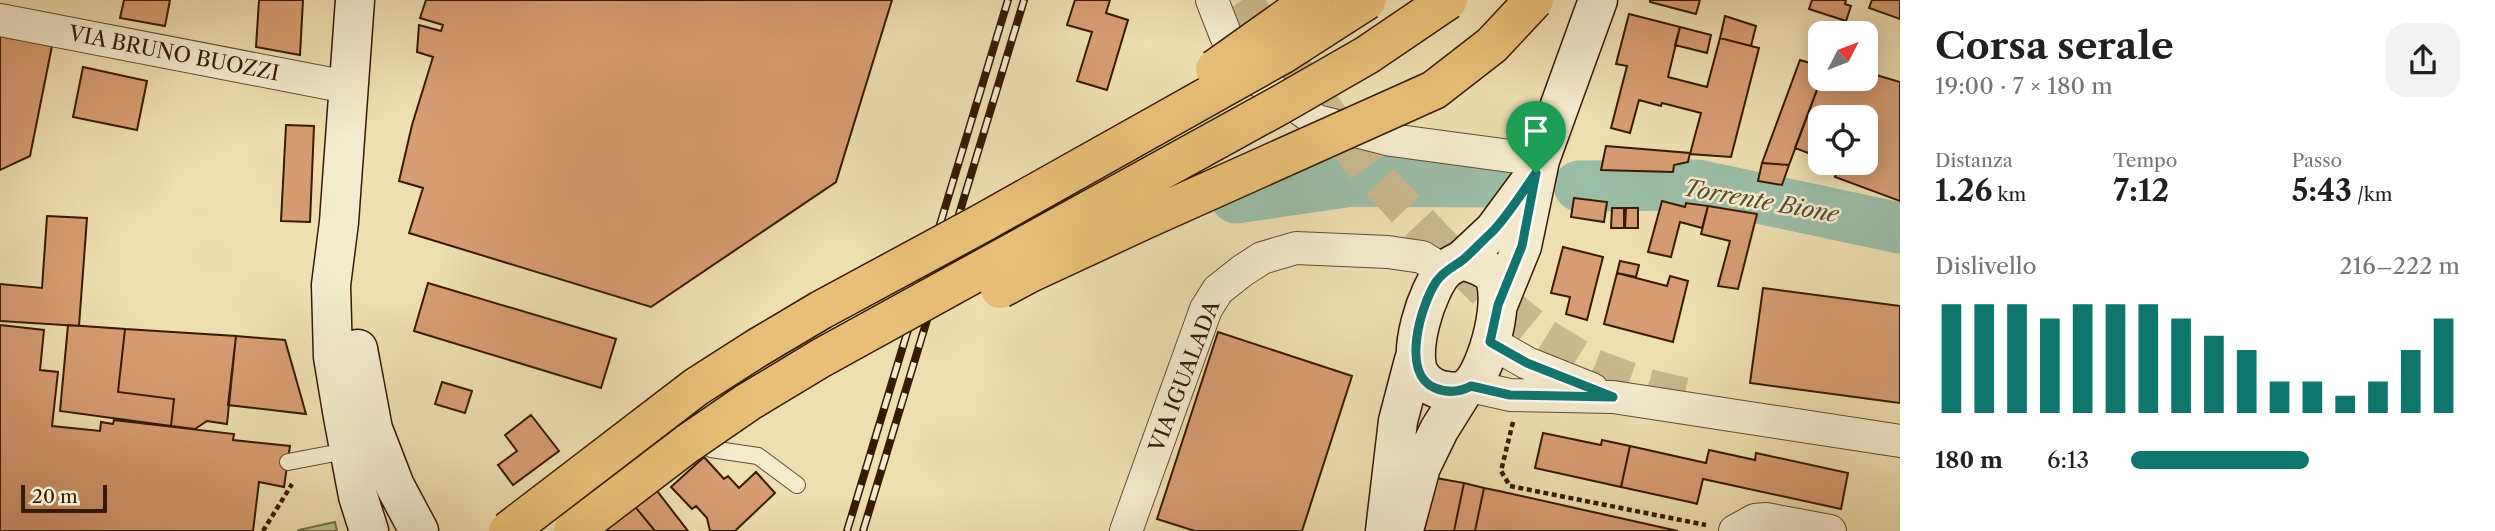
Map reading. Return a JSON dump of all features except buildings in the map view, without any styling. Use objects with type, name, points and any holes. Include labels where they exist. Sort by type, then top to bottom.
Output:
[{"type":"highway","points":[[1145,131],[1183,92],[1312,0]]},
{"type":"highway","points":[[508,531],[696,387],[757,348],[1283,54],[1367,0]]},
{"type":"highway","points":[[699,446],[748,402],[821,358],[1280,105],[1367,55],[1448,0]]},
{"type":"highway","points":[[573,531],[699,446],[834,379],[1030,273],[1434,90],[1483,54],[1534,0]]},
{"type":"street","points":[[355,0],[339,222],[331,285],[333,357],[358,496],[369,531]]},
{"type":"street","points":[[1212,0],[1226,36],[1260,81],[1317,121],[1391,140],[1538,166]]},
{"type":"street","points":[[1403,531],[1421,467],[1439,430],[1467,388],[1490,342],[1498,305],[1522,246],[1538,166],[1598,0]]},
{"type":"street","name":"VIA BRUNO BUOZZI","points":[[0,20],[347,87]]},
{"type":"street","points":[[1385,531],[1398,421],[1416,342],[1434,285],[1494,230],[1538,166]]},
{"type":"street","points":[[339,222],[352,320],[373,429],[395,485],[419,531]]},
{"type":"street","name":"VIA IGUALADA","points":[[1126,531],[1206,309],[1218,290],[1262,258],[1296,248],[1388,251],[1453,266]]},
{"type":"street","points":[[1453,266],[1479,265],[1492,274],[1497,285],[1498,305]]},
{"type":"street","points":[[1490,342],[1527,363],[1613,397]]},
{"type":"street","points":[[1414,360],[1420,375],[1432,387],[1445,391],[1467,388],[1510,395],[1613,397],[1900,440]]},
{"type":"street","points":[[1722,528],[1766,519],[1830,531]]},
{"type":"lane","points":[[699,446],[758,456],[797,485]]},
{"type":"lane","points":[[288,462],[330,454]]},
{"type":"path","points":[[1516,411],[1501,471],[1510,486],[1722,528]]},
{"type":"path","points":[[263,531],[289,486],[299,478]]},
{"type":"green space","points":[[335,522],[337,531],[298,531],[299,530]]},
{"type":"waterway","name":"Torrente Bione","points":[[1236,198],[1352,181],[1497,182]]},
{"type":"waterway","name":"Torrente Bione","points":[[1579,186],[1697,185],[1900,228]]},
{"type":"tunnel","points":[[1242,0],[1367,168],[1487,291],[1545,338],[1594,368],[1648,388],[1690,398]]},
{"type":"railway","points":[[847,531],[1008,0]]},
{"type":"railway","points":[[863,531],[1024,0]]},
{"type":"route","points":[[1536,173],[1522,246],[1498,305],[1490,342],[1527,363],[1613,397],[1510,395],[1471,386],[1454,391],[1432,387],[1420,375],[1414,360],[1416,342],[1434,285],[1444,271],[1462,260],[1494,230],[1536,173]]}]
